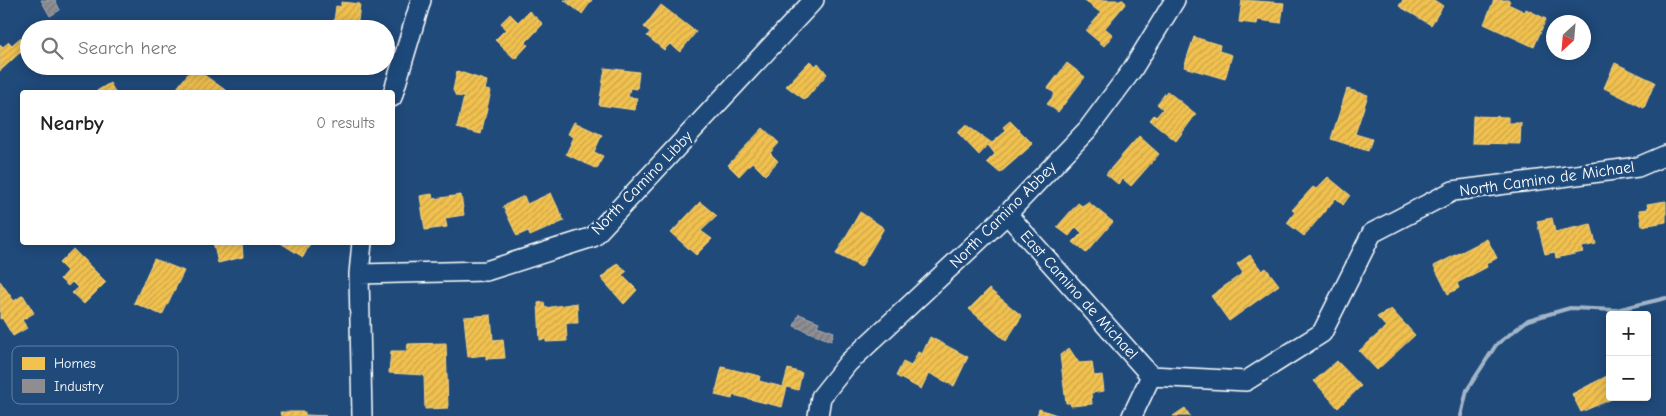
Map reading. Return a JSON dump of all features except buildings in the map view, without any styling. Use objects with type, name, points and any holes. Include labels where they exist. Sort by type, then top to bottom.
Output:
[{"type":"street","points":[[394,90],[421,0]]},
{"type":"street","name":"North Camino Libby","points":[[359,274],[486,271],[592,237],[814,0]]},
{"type":"street","name":"North Camino Abbey","points":[[818,416],[821,397],[848,363],[1007,214],[1088,129],[1132,70],[1175,0]]},
{"type":"street","name":"North Camino de Michael","points":[[1152,376],[1246,381],[1322,333],[1372,234],[1453,191],[1638,168],[1666,155]]},
{"type":"street","name":"East Camino de Michael","points":[[1007,214],[1152,376]]},
{"type":"street","points":[[362,245],[359,274],[362,416]]},
{"type":"street","points":[[1132,416],[1152,376]]},
{"type":"waterway","points":[[1461,416],[1467,390],[1496,345],[1528,320],[1570,308],[1616,310],[1666,298]]}]
